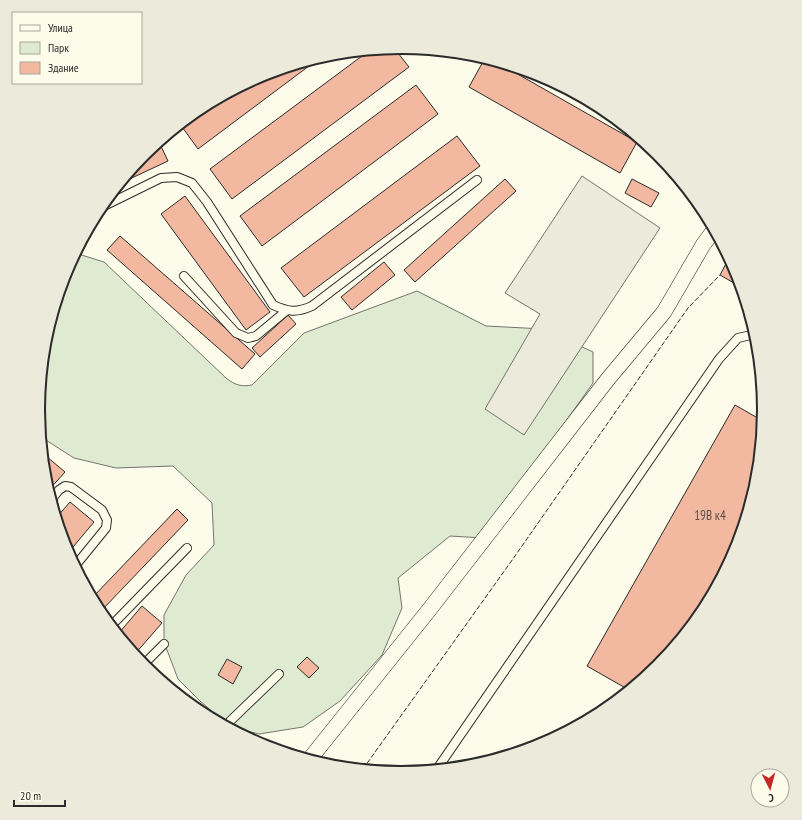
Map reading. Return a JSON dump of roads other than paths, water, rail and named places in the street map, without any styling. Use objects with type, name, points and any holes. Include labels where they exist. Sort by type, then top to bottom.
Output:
[{"type":"street","points":[[313,755],[434,604],[608,379],[664,312],[710,235]]},
{"type":"lane","points":[[112,202],[161,178],[176,177],[192,183],[207,202],[273,305],[286,311],[300,311],[312,306],[477,180]]},
{"type":"lane","points":[[184,276],[236,333],[248,338],[256,336],[286,311]]},
{"type":"lane","points":[[441,764],[719,358],[738,338],[749,335]]},
{"type":"lane","points":[[55,495],[65,486],[71,487],[102,510],[107,520],[106,528],[79,561]]},
{"type":"lane","points":[[115,622],[186,548]]},
{"type":"lane","points":[[148,660],[164,644]]},
{"type":"lane","points":[[230,721],[279,674]]}]
